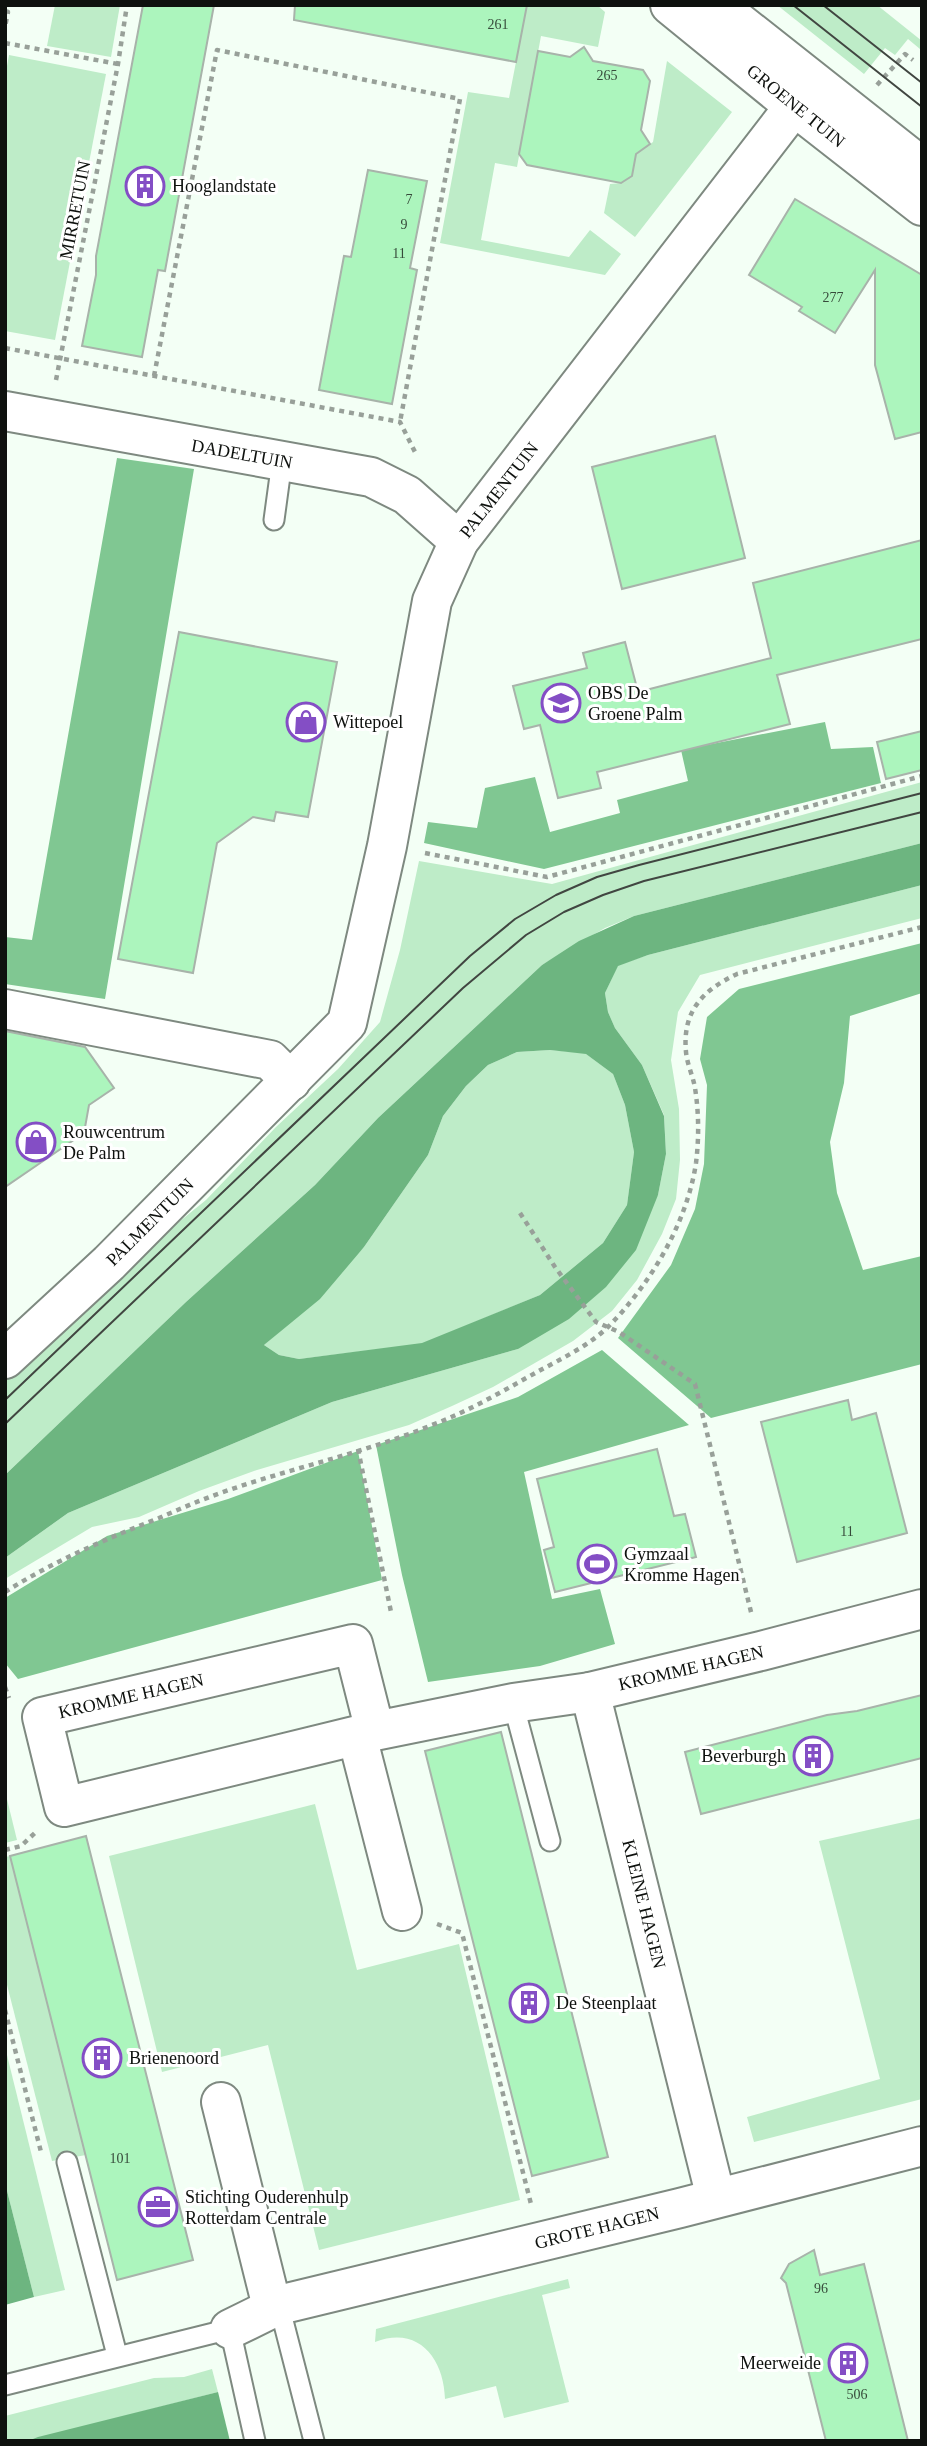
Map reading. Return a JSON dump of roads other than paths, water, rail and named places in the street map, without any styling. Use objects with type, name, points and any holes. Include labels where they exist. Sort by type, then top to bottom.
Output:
[{"type":"street","name":"GROENE TUIN","points":[[670,5],[803,94],[922,166]]},
{"type":"street","name":"GROENE TUIN","points":[[718,5],[803,94],[922,206]]},
{"type":"street","name":"PALMENTUIN","points":[[5,1359],[109,1263],[347,1023],[387,846],[432,601],[459,541],[803,94]]},
{"type":"street","name":"DADELTUIN","points":[[5,411],[371,477],[407,495],[459,541]]},
{"type":"street","points":[[5,1009],[270,1060],[291,1081]]},
{"type":"street","name":"KROMME HAGEN","points":[[402,1911],[366,1734],[354,1644],[42,1717],[64,1807],[366,1734],[513,1703],[590,1692],[922,1609]]},
{"type":"street","name":"KLEINE HAGEN","points":[[590,1692],[716,2198]]},
{"type":"street","points":[[221,2102],[275,2306]]},
{"type":"street","name":"GROTE HAGEN","points":[[230,2329],[275,2306],[922,2146]]},
{"type":"lane","points":[[274,520],[282,461]]},
{"type":"lane","points":[[513,1703],[550,1841]]},
{"type":"lane","points":[[67,2162],[117,2356]]},
{"type":"lane","points":[[275,2306],[314,2441]]},
{"type":"lane","points":[[230,2329],[255,2441]]},
{"type":"lane","name":"GROTE HAGEN","points":[[5,2385],[230,2329]]},
{"type":"tram line","points":[[793,5],[922,107]]},
{"type":"tram line","points":[[823,5],[922,83]]},
{"type":"tram line","points":[[5,1400],[470,956],[515,919],[556,895],[597,877],[922,793]]},
{"type":"tram line","points":[[5,1424],[463,988],[526,935],[564,912],[644,881],[922,812]]},
{"type":"place","name":"Hooglandstate","points":[[145,186]]},
{"type":"place","name":"OBS De Groene Palm","points":[[561,703]]},
{"type":"place","name":"Wittepoel","points":[[306,722]]},
{"type":"place","name":"Rouwcentrum De Palm","points":[[36,1142]]},
{"type":"place","name":"Gymzaal Kromme Hagen","points":[[597,1564]]},
{"type":"place","name":"Beverburgh","points":[[813,1756]]},
{"type":"place","name":"De Steenplaat","points":[[529,2003]]},
{"type":"place","name":"Brienenoord","points":[[102,2058]]},
{"type":"place","name":"Stichting Ouderenhulp Rotterdam Centrale","points":[[158,2207]]},
{"type":"place","name":"Meerweide","points":[[848,2363]]}]
